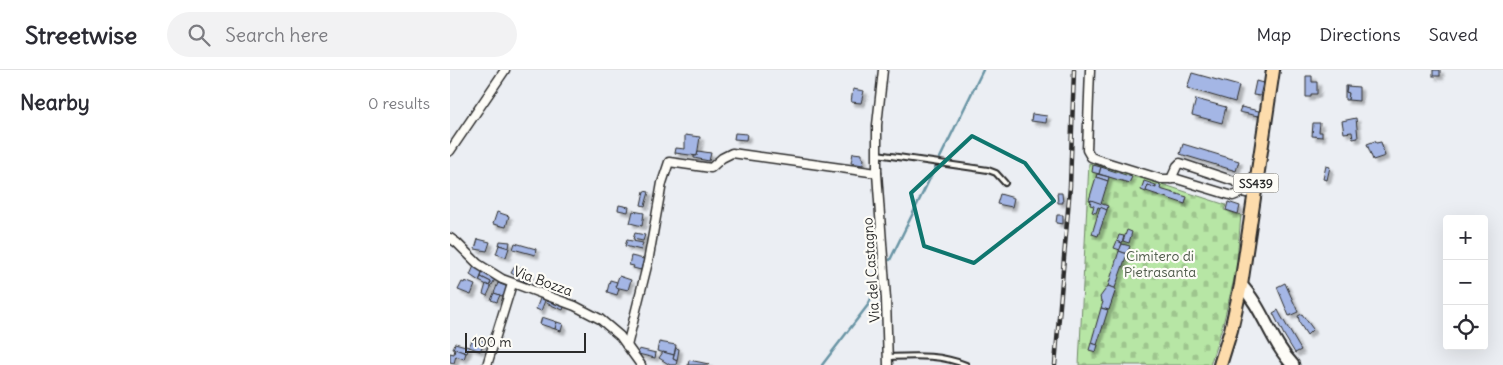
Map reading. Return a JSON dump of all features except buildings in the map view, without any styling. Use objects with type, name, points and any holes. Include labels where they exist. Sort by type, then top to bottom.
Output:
[{"type":"main road","name":"SS439","points":[[1220,365],[1231,330],[1240,285],[1273,70]]},
{"type":"street","points":[[450,151],[505,70]]},
{"type":"street","name":"Via del Castagno","points":[[883,70],[877,125],[877,173],[886,299],[888,361]]},
{"type":"street","points":[[1090,70],[1086,150],[1096,160],[1162,179],[1177,179],[1233,196],[1243,192]]},
{"type":"street","points":[[627,346],[648,262],[662,183],[669,162],[711,168],[722,158],[732,154],[877,173]]},
{"type":"street","points":[[1171,179],[1180,163],[1234,181],[1240,185],[1243,192],[1254,198]]},
{"type":"street","name":"Via Bozza","points":[[450,238],[478,264],[512,284],[575,306],[600,319],[615,331],[641,365]]},
{"type":"street","points":[[487,365],[512,284]]},
{"type":"street","points":[[1240,285],[1250,296],[1277,345],[1293,365]]},
{"type":"lane","points":[[877,154],[988,170],[996,173],[1005,183]]},
{"type":"lane","points":[[888,361],[929,356],[951,359],[966,365]]},
{"type":"highlighted area","points":[[972,136],[1025,163],[1054,201],[974,263],[924,246],[911,193]]},
{"type":"green space","name":"Cimitero di Pietrasanta","points":[[1089,163],[1131,174],[1226,205],[1224,210],[1241,215],[1236,271],[1223,324],[1210,365],[1079,365]]},
{"type":"waterway","points":[[890,260],[983,70]]},
{"type":"waterway","points":[[822,365],[868,305],[879,282]]},
{"type":"railway","points":[[1055,365],[1070,186],[1074,70]]}]
